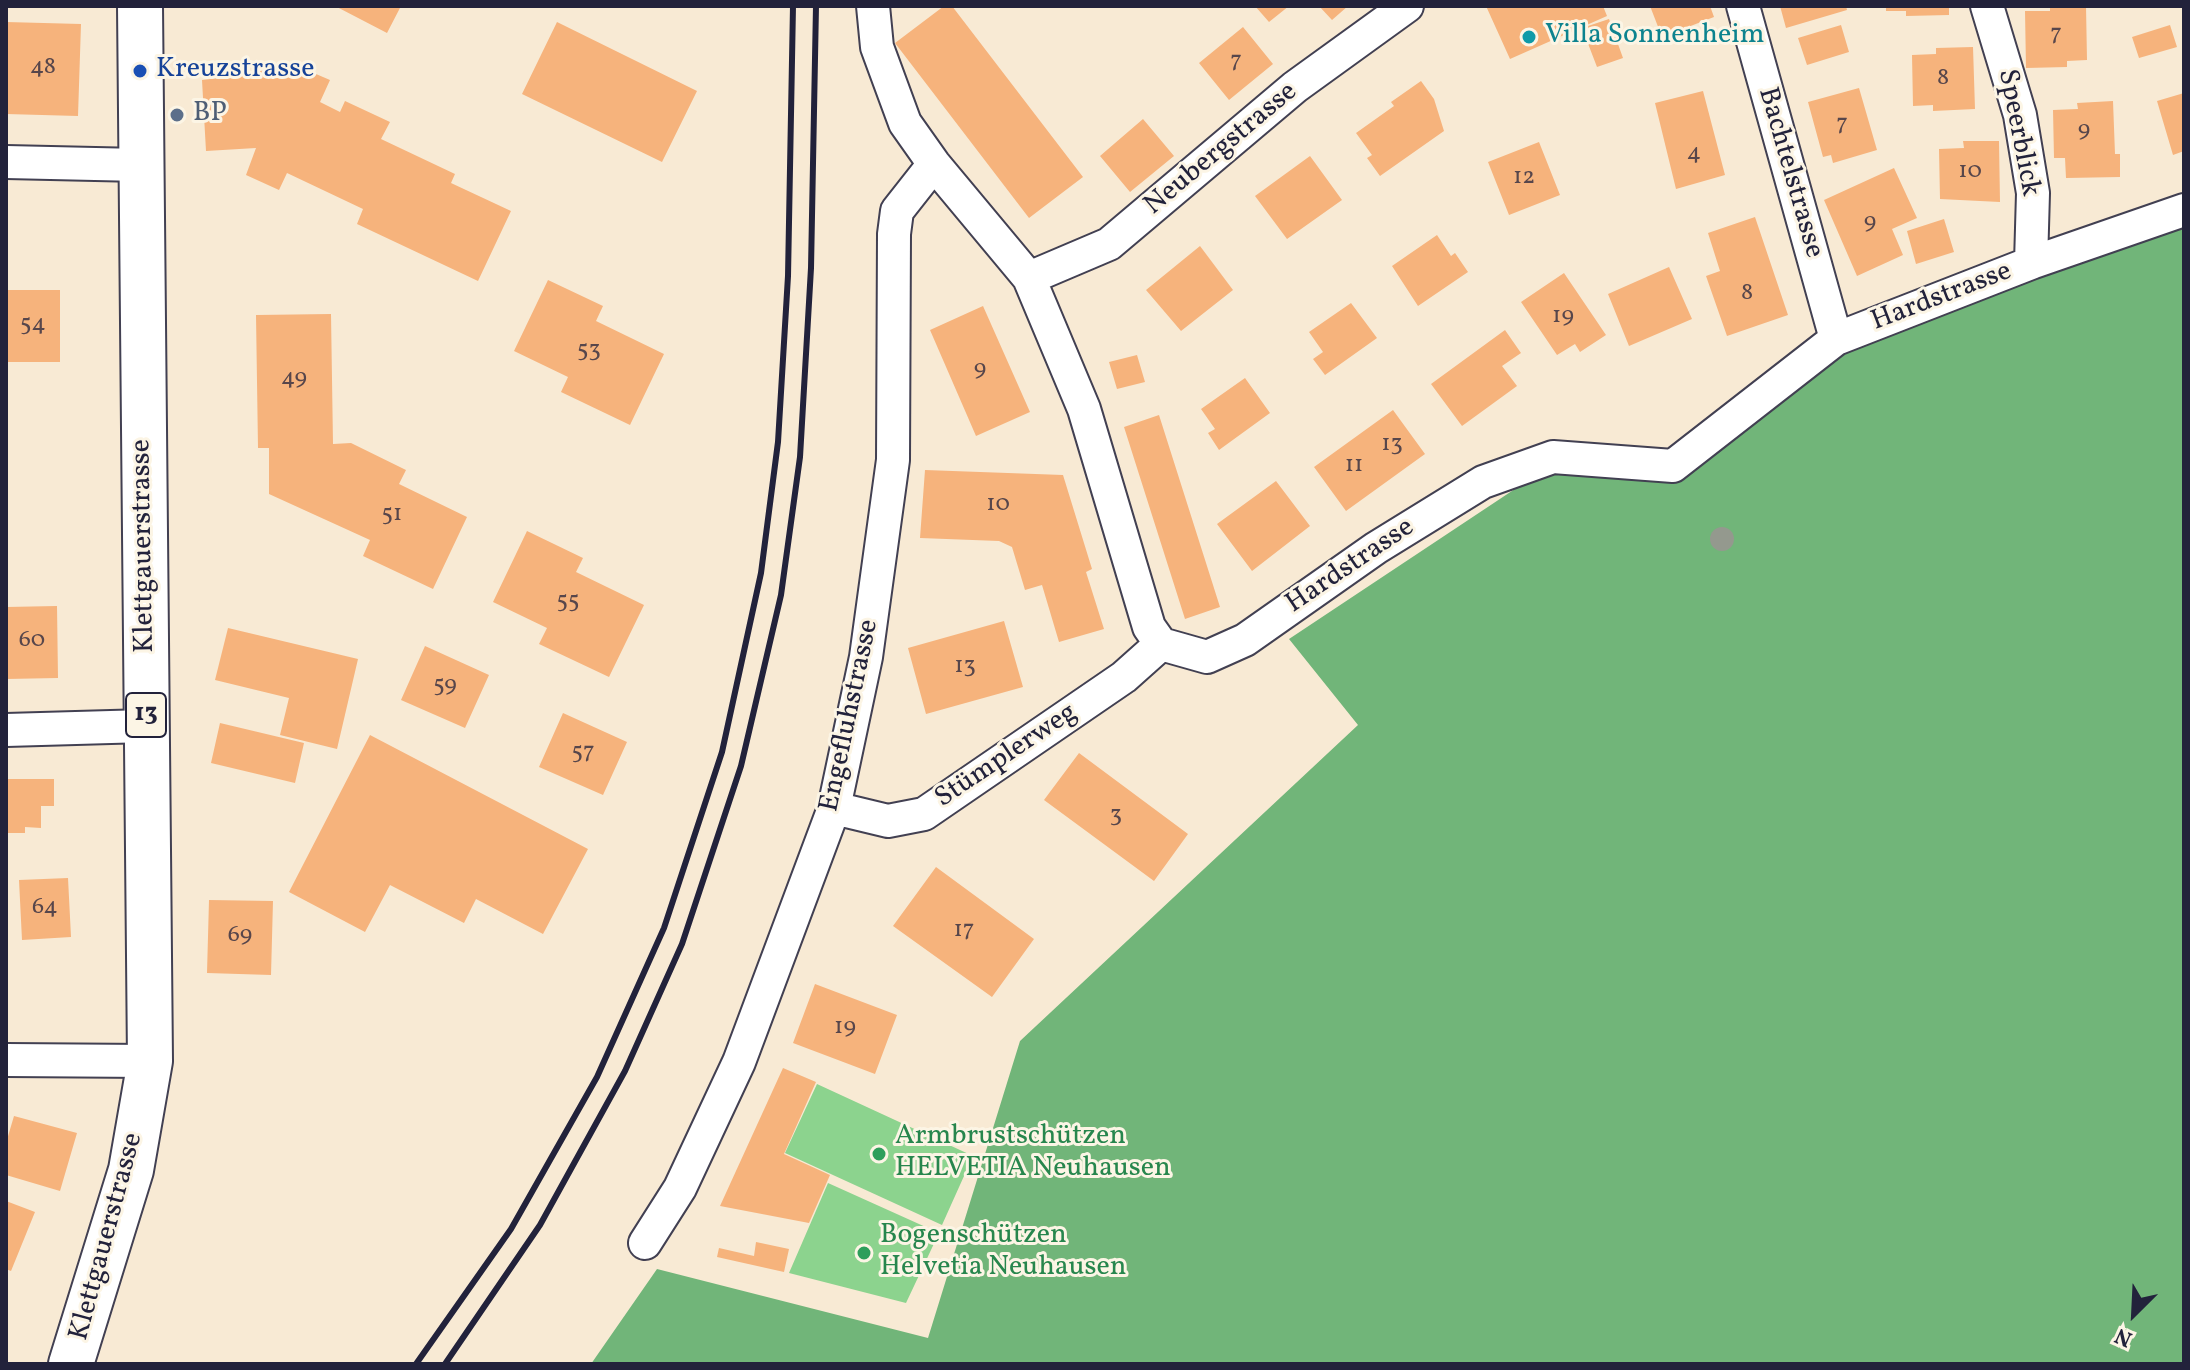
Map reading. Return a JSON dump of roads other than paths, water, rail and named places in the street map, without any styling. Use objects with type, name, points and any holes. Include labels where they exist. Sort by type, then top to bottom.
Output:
[{"type":"main road","name":"Klettgauerstrasse","points":[[71,1364],[96,1294],[131,1170],[150,1061],[140,6]]},
{"type":"street","points":[[873,6],[877,47],[905,123],[934,164],[1029,278],[1084,409],[1149,627],[1161,644]]},
{"type":"street","name":"Neubergstrasse","points":[[1029,278],[1109,244],[1295,87],[1407,6]]},
{"type":"street","name":"Bachtelstrasse","points":[[1743,6],[1836,339]]},
{"type":"street","name":"Speerblick","points":[[1987,6],[2022,130],[2033,193],[2031,263]]},
{"type":"street","points":[[6,162],[140,165]]},
{"type":"street","name":"Engefluhstrasse","points":[[645,1243],[680,1188],[739,1062],[834,808],[866,657],[893,460],[894,234],[897,211],[934,164]]},
{"type":"street","name":"Hardstrasse","points":[[1161,644],[1207,657],[1245,640],[1376,548],[1483,482],[1553,457],[1673,466],[1836,339],[2031,263],[2184,210]]},
{"type":"street","name":"Stümplerweg","points":[[834,808],[888,821],[924,814],[1124,677],[1161,644]]},
{"type":"street","points":[[6,730],[146,726]]},
{"type":"street","points":[[6,1060],[150,1061]]},
{"type":"railway","points":[[416,1364],[511,1229],[597,1077],[664,928],[722,752],[761,573],[778,442],[788,276],[793,6]]},
{"type":"railway","points":[[445,1364],[540,1225],[625,1071],[682,944],[741,766],[781,595],[800,457],[811,268],[816,6]]},
{"type":"place","name":"Villa Sonnenheim","points":[[1529,37]]},
{"type":"place","name":"Kreuzstrasse","points":[[140,71]]},
{"type":"place","name":"BP","points":[[177,115]]},
{"type":"place","name":"Armbrustschützen HELVETIA Neuhausen","points":[[879,1154]]},
{"type":"place","name":"Bogenschützen Helvetia Neuhausen","points":[[864,1253]]}]
